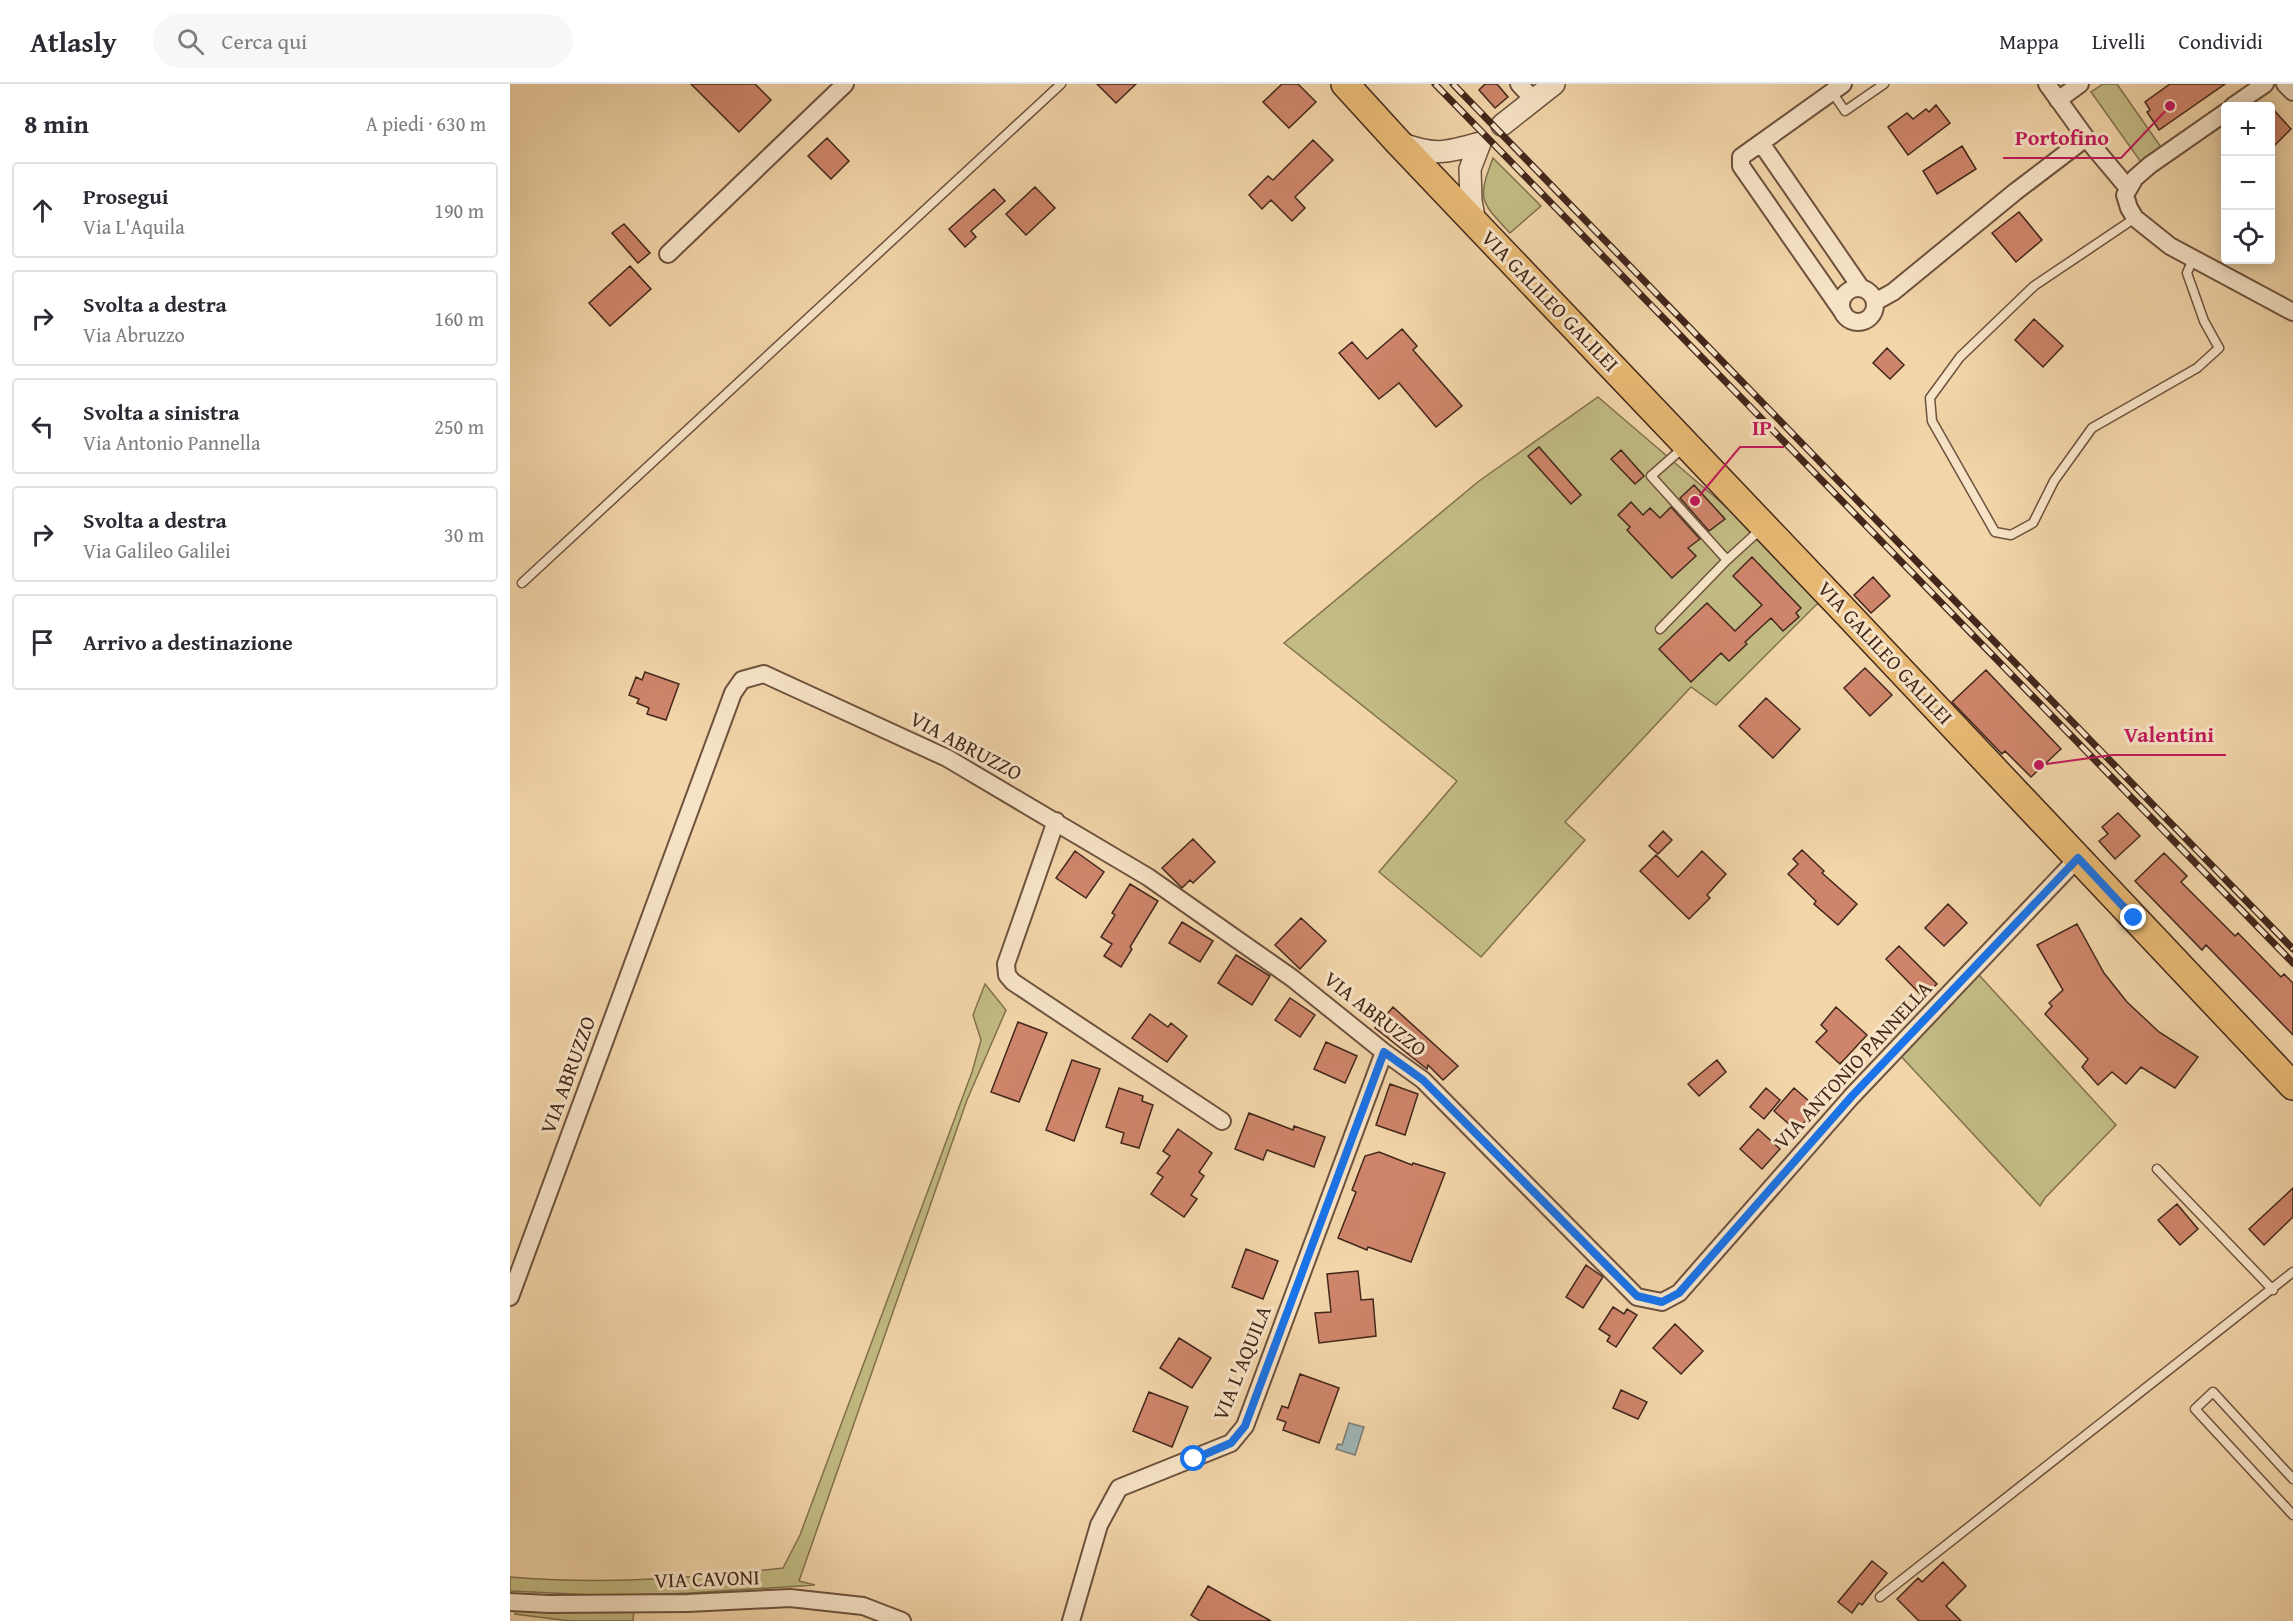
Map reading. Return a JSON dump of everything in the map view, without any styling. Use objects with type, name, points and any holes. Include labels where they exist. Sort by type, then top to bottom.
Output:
[{"type":"main road","points":[[1345,84],[1398,142]]},
{"type":"main road","name":"VIA GALILEO GALILEI","points":[[1398,142],[2293,1086]]},
{"type":"street","points":[[668,254],[845,84]]},
{"type":"street","points":[[1519,84],[1534,100]]},
{"type":"street","points":[[1502,125],[1554,84]]},
{"type":"street","points":[[2047,84],[2086,138],[2128,188]]},
{"type":"street","points":[[2058,100],[2080,84]]},
{"type":"street","points":[[2239,102],[2265,84]]},
{"type":"street","points":[[2285,84],[2293,92]]},
{"type":"street","points":[[1838,88],[1741,157],[1741,166],[1844,314],[1854,322],[1866,320],[1874,313],[1875,302],[1870,292],[1861,288],[1851,289],[1843,296],[1841,306],[1844,314]]},
{"type":"street","points":[[2221,115],[2135,178],[2125,195],[2129,208],[2135,218],[2170,246],[2293,312]]},
{"type":"street","points":[[1875,302],[1893,292],[2015,192],[2086,138]]},
{"type":"street","points":[[1398,142],[1424,152],[1454,151],[1480,143],[1470,169],[1471,201],[1475,222]]},
{"type":"street","points":[[1761,143],[1861,288]]},
{"type":"street","points":[[1436,180],[1454,151]]},
{"type":"street","points":[[1436,180],[1470,169]]},
{"type":"street","name":"VIA ABRUZZO","points":[[510,1297],[729,704],[742,680],[764,674],[947,758],[1148,877],[1292,978],[1384,1052],[1423,1080],[1637,1296],[1662,1302]]},
{"type":"street","points":[[1056,821],[1006,964],[1006,975],[1012,982],[1222,1121]]},
{"type":"street","name":"VIA ANTONIO PANNELLA","points":[[1662,1302],[1679,1293],[1852,1096],[2078,858]]},
{"type":"street","name":"VIA L'AQUILA","points":[[1071,1621],[1099,1525],[1119,1488],[1231,1443],[1245,1426],[1384,1052]]},
{"type":"street","name":"VIA CAVONI","points":[[510,1602],[688,1603],[790,1598],[863,1606],[902,1621]]},
{"type":"lane","points":[[522,583],[1061,84]]},
{"type":"lane","points":[[1838,88],[1845,111],[1884,84]]},
{"type":"lane","points":[[2135,218],[2034,286],[1960,357],[1930,398],[1932,421],[1995,532],[2011,535],[2033,524],[2054,481],[2092,428],[2197,368],[2219,348],[2204,321],[2187,273],[2193,259]]},
{"type":"lane","points":[[1686,444],[1651,476],[1727,560]]},
{"type":"lane","points":[[1660,629],[1727,560],[1764,526]]},
{"type":"lane","points":[[2157,1169],[2273,1290]]},
{"type":"lane","points":[[1880,1597],[2293,1272]]},
{"type":"lane","points":[[2291,1509],[2195,1409],[2213,1392],[2293,1479]]},
{"type":"shaded area","points":[[2103,84],[2117,84],[2163,150],[2143,165],[2091,92]]},
{"type":"shaded area","points":[[1493,158],[1541,206],[1510,233],[1492,214],[1484,199],[1483,192]]},
{"type":"shaded area","points":[[1598,397],[1829,595],[1815,606],[1716,705],[1691,687],[1565,822],[1585,840],[1481,957],[1379,872],[1457,781],[1284,643],[1479,481]]},
{"type":"shaded area","points":[[1979,975],[2116,1125],[2045,1198],[2040,1206],[1898,1053]]},
{"type":"shaded area","points":[[985,984],[1006,1010],[967,1100],[799,1581],[815,1585],[616,1596],[510,1591],[510,1577],[578,1580],[646,1579],[783,1568],[800,1535],[972,1072],[981,1040],[973,1015]]},
{"type":"shaded area","points":[[1349,1423],[1364,1427],[1355,1455],[1336,1449],[1338,1444],[1342,1445]]},
{"type":"shaded area","points":[[518,1605],[634,1609],[633,1621],[570,1621],[515,1614]]},
{"type":"building","points":[[691,84],[755,84],[771,100],[739,132]]},
{"type":"building","points":[[1097,84],[1136,84],[1116,103]]},
{"type":"building","points":[[1282,84],[1298,84],[1316,102],[1289,128],[1263,102]]},
{"type":"building","points":[[1485,84],[1497,84],[1508,97],[1495,108],[1479,90]]},
{"type":"building","points":[[2170,84],[2225,84],[2159,130],[2147,112],[2150,110],[2145,102]]},
{"type":"building","points":[[1936,105],[1950,123],[1908,155],[1888,127],[1907,113],[1913,119],[1926,109],[1929,112]]},
{"type":"building","points":[[2275,111],[2291,129],[2275,145]]},
{"type":"building","points":[[827,138],[849,161],[831,179],[808,156]]},
{"type":"building","points":[[1313,140],[1333,160],[1295,197],[1305,208],[1292,221],[1271,200],[1262,209],[1249,195],[1268,176],[1273,180]]},
{"type":"building","points":[[1962,146],[1976,169],[1937,194],[1923,171]]},
{"type":"building","points":[[1035,187],[1055,208],[1026,235],[1006,214]]},
{"type":"building","points":[[994,189],[1005,201],[971,231],[976,237],[965,247],[949,229]]},
{"type":"building","points":[[2019,212],[2042,240],[2016,262],[1992,233]]},
{"type":"building","points":[[624,224],[650,253],[638,263],[612,233]]},
{"type":"building","points":[[630,266],[651,289],[610,326],[589,303]]},
{"type":"building","points":[[2034,319],[2063,346],[2043,367],[2015,340]]},
{"type":"building","points":[[1402,329],[1417,346],[1413,350],[1462,406],[1436,427],[1399,383],[1379,399],[1339,353],[1352,342],[1367,359]]},
{"type":"building","points":[[1887,348],[1904,365],[1890,379],[1873,363]]},
{"type":"building","points":[[1539,447],[1581,495],[1571,504],[1528,456]]},
{"type":"building","points":[[1621,450],[1644,476],[1635,484],[1611,459]]},
{"type":"building","points":[[1694,485],[1725,519],[1709,531],[1680,498]]},
{"type":"building","points":[[1631,502],[1643,515],[1650,508],[1660,518],[1671,507],[1700,539],[1688,548],[1696,556],[1672,578],[1627,530],[1630,527],[1618,515]]},
{"type":"building","points":[[1752,557],[1801,608],[1796,613],[1799,617],[1783,631],[1771,618],[1745,642],[1747,644],[1729,661],[1721,653],[1691,682],[1659,649],[1707,603],[1735,631],[1762,605],[1733,576]]},
{"type":"building","points":[[1873,577],[1890,596],[1871,613],[1854,595]]},
{"type":"building","points":[[1865,668],[1892,695],[1870,716],[1844,688]]},
{"type":"building","points":[[1986,670],[2061,749],[2031,777],[2005,751],[2002,754],[1952,702]]},
{"type":"building","points":[[645,672],[679,684],[666,720],[647,714],[649,708],[637,703],[639,699],[629,695],[636,677],[642,680]]},
{"type":"building","points":[[1766,698],[1800,729],[1773,758],[1739,726]]},
{"type":"building","points":[[2118,813],[2140,836],[2115,859],[2099,841],[2108,834],[2102,827]]},
{"type":"building","points":[[1663,831],[1672,840],[1658,854],[1649,846]]},
{"type":"building","points":[[1193,839],[1215,862],[1193,883],[1190,880],[1182,888],[1162,868]]},
{"type":"building","points":[[1802,850],[1824,871],[1822,873],[1857,904],[1838,925],[1814,904],[1816,901],[1788,874],[1798,864],[1793,859]]},
{"type":"building","points":[[1075,851],[1104,872],[1086,898],[1056,878]]},
{"type":"building","points":[[1702,851],[1726,874],[1707,895],[1710,898],[1689,919],[1640,871],[1656,855],[1678,877]]},
{"type":"building","points":[[2164,853],[2187,876],[2181,882],[2235,936],[2238,933],[2281,977],[2284,974],[2293,983],[2293,1035],[2206,945],[2202,950],[2135,881]]},
{"type":"building","points":[[1130,884],[1158,901],[1130,947],[1132,949],[1121,967],[1104,956],[1112,944],[1101,937],[1115,915],[1112,913]]},
{"type":"building","points":[[1948,904],[1967,923],[1944,946],[1925,928]]},
{"type":"building","points":[[1301,918],[1326,941],[1300,969],[1275,945]]},
{"type":"building","points":[[1182,922],[1213,941],[1200,962],[1169,943]]},
{"type":"building","points":[[2077,924],[2104,973],[2127,1002],[2159,1032],[2198,1057],[2175,1088],[2141,1067],[2126,1084],[2112,1072],[2098,1085],[2082,1067],[2088,1059],[2045,1014],[2052,1006],[2049,1003],[2063,990],[2037,945]]},
{"type":"building","points":[[1899,946],[1937,984],[1923,997],[1886,959]]},
{"type":"building","points":[[1236,955],[1270,976],[1252,1005],[1218,983]]},
{"type":"building","points":[[1290,998],[1315,1015],[1300,1037],[1275,1020]]},
{"type":"building","points":[[1393,1007],[1458,1066],[1443,1080],[1428,1065],[1427,1069],[1375,1028]]},
{"type":"building","points":[[1836,1007],[1867,1035],[1840,1064],[1816,1042],[1827,1031],[1821,1025]]},
{"type":"building","points":[[1150,1014],[1168,1027],[1171,1023],[1187,1036],[1167,1062],[1132,1038]]},
{"type":"building","points":[[1018,1022],[1047,1033],[1019,1102],[991,1092]]},
{"type":"building","points":[[1326,1042],[1357,1056],[1345,1083],[1314,1069]]},
{"type":"building","points":[[1072,1060],[1100,1069],[1074,1141],[1046,1130]]},
{"type":"building","points":[[1717,1060],[1726,1072],[1699,1096],[1688,1084]]},
{"type":"building","points":[[1390,1084],[1418,1094],[1405,1135],[1376,1125]]},
{"type":"building","points":[[1119,1088],[1143,1096],[1142,1101],[1153,1105],[1139,1148],[1121,1143],[1124,1133],[1106,1127]]},
{"type":"building","points":[[1766,1088],[1780,1100],[1764,1119],[1750,1107]]},
{"type":"building","points":[[1794,1088],[1817,1108],[1797,1131],[1774,1111]]},
{"type":"building","points":[[1249,1113],[1293,1130],[1294,1126],[1325,1137],[1314,1167],[1267,1150],[1263,1160],[1235,1149]]},
{"type":"building","points":[[1178,1129],[1212,1153],[1199,1172],[1204,1176],[1191,1195],[1197,1199],[1184,1217],[1151,1194],[1163,1177],[1157,1173],[1170,1156],[1163,1151]]},
{"type":"building","points":[[1758,1129],[1780,1149],[1762,1169],[1740,1149]]},
{"type":"building","points":[[1379,1152],[1412,1165],[1413,1163],[1445,1173],[1411,1262],[1368,1247],[1367,1250],[1338,1238],[1356,1192],[1352,1190],[1365,1156]]},
{"type":"building","points":[[2293,1188],[2293,1217],[2264,1245],[2249,1229]]},
{"type":"building","points":[[2177,1204],[2198,1229],[2180,1245],[2158,1220]]},
{"type":"building","points":[[1246,1249],[1278,1261],[1263,1299],[1232,1287]]},
{"type":"building","points":[[1586,1265],[1603,1277],[1583,1308],[1566,1297]]},
{"type":"building","points":[[1358,1271],[1361,1300],[1373,1299],[1376,1336],[1319,1343],[1315,1313],[1331,1312],[1327,1274]]},
{"type":"building","points":[[1613,1307],[1624,1314],[1627,1309],[1637,1315],[1616,1347],[1607,1341],[1610,1336],[1599,1329]]},
{"type":"building","points":[[1675,1324],[1703,1351],[1681,1374],[1653,1348]]},
{"type":"building","points":[[1179,1338],[1211,1358],[1192,1388],[1160,1368]]},
{"type":"building","points":[[1300,1374],[1339,1388],[1319,1443],[1283,1430],[1286,1422],[1277,1419],[1282,1406],[1288,1408]]},
{"type":"building","points":[[1621,1390],[1647,1402],[1638,1419],[1613,1408]]},
{"type":"building","points":[[1149,1392],[1188,1407],[1172,1447],[1133,1431]]},
{"type":"building","points":[[1872,1561],[1887,1573],[1862,1605],[1859,1603],[1852,1613],[1838,1602]]},
{"type":"building","points":[[1943,1562],[1966,1586],[1946,1606],[1961,1621],[1919,1621],[1897,1599],[1918,1578],[1922,1582]]},
{"type":"building","points":[[1208,1586],[1271,1621],[1200,1621],[1191,1615]]},
{"type":"railway","points":[[1435,84],[2293,963]]},
{"type":"railway","points":[[1453,84],[2293,949]]},
{"type":"place","name":"Portofino","points":[[2170,106]]},
{"type":"place","name":"IP","points":[[1695,501]]},
{"type":"place","name":"Valentini","points":[[2039,765]]},
{"type":"route","points":[[1194,1459],[1231,1443],[1245,1426],[1384,1052],[1423,1080],[1637,1296],[1662,1302],[1679,1293],[1852,1096],[2078,858],[2134,918]]}]
